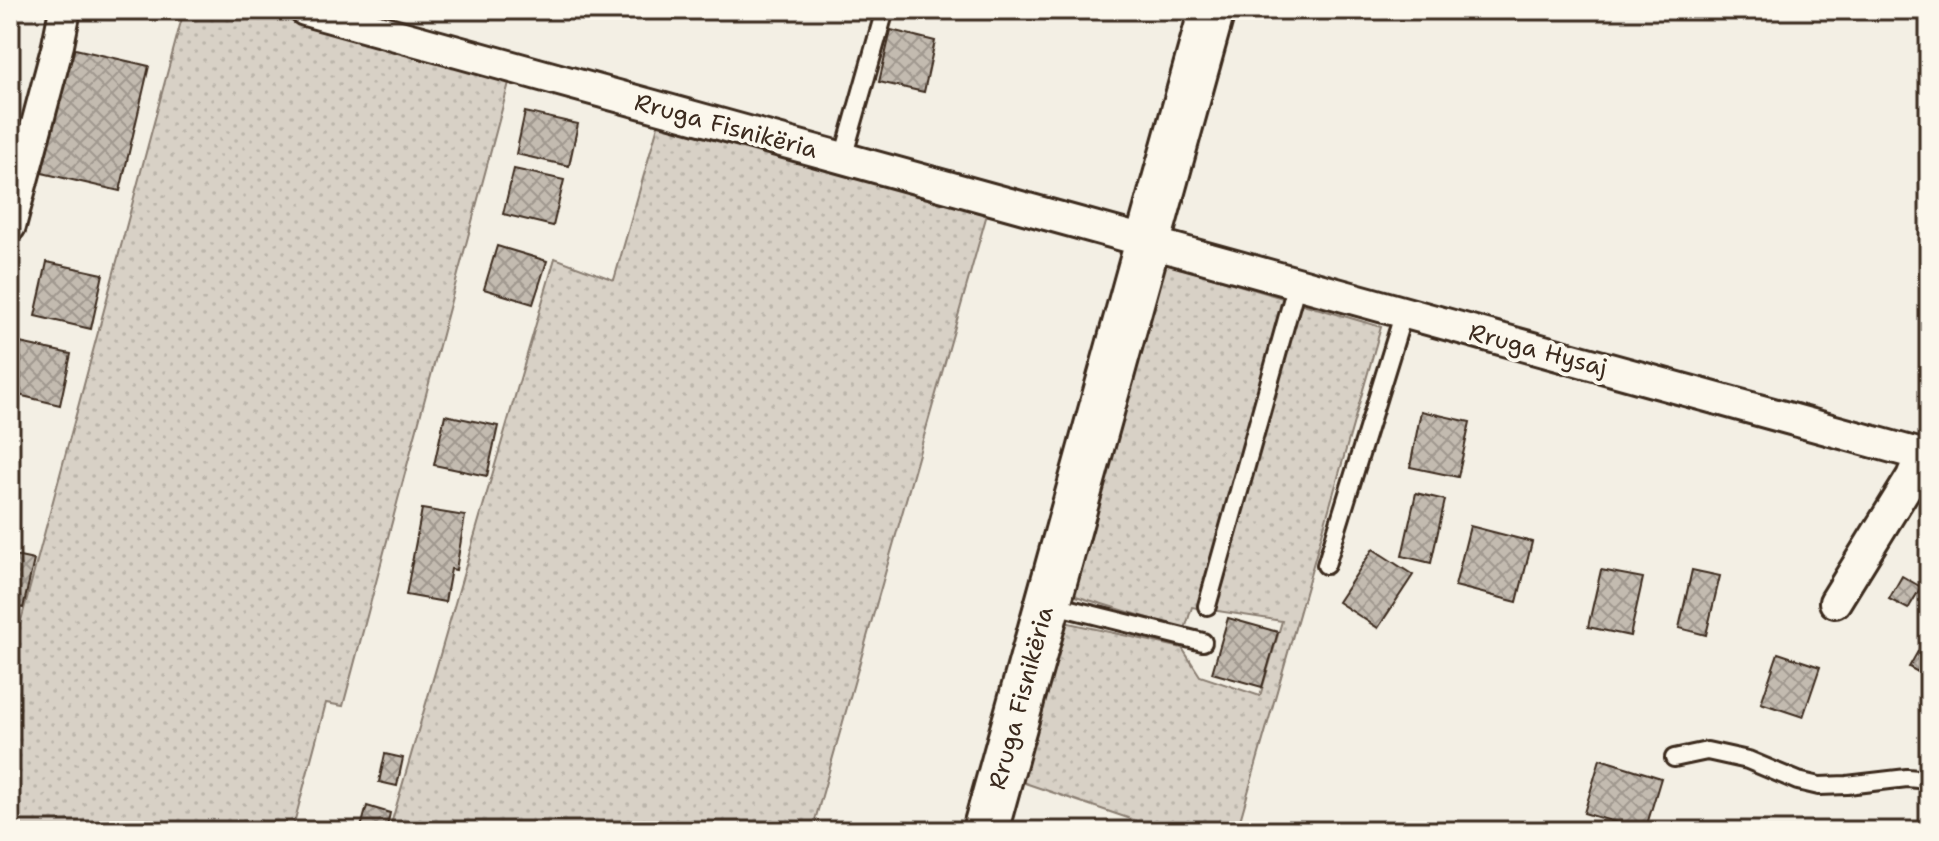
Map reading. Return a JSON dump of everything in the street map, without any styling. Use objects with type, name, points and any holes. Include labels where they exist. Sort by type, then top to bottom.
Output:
[{"type":"street","points":[[10,226],[65,10]]},
{"type":"street","name":"Rruga Fisnikëria","points":[[305,10],[1148,242]]},
{"type":"street","name":"Rruga Fisnikëria","points":[[985,831],[1212,10]]},
{"type":"street","name":"Rruga Hysaj","points":[[1148,242],[1925,456]]},
{"type":"street","points":[[1835,602],[1925,456]]},
{"type":"lane","points":[[843,158],[885,10]]},
{"type":"lane","points":[[1207,606],[1297,283]]},
{"type":"lane","points":[[1326,565],[1404,312]]},
{"type":"lane","points":[[1048,604],[1203,642]]},
{"type":"lane","points":[[1674,758],[1707,751],[1748,760],[1798,781],[1819,786],[1907,778],[1929,780]]},
{"type":"shaded area","points":[[184,10],[250,10],[510,79],[343,706],[326,703],[292,831],[13,831],[10,830],[10,662]]},
{"type":"shaded area","points":[[659,122],[989,207],[812,831],[389,831],[555,258],[614,280]]},
{"type":"shaded area","points":[[1164,263],[1381,327],[1237,831],[1166,831],[1019,781],[1064,622],[1182,648],[1200,676],[1260,696],[1282,621],[1192,607],[1185,629],[1069,594]]},
{"type":"building","points":[[891,30],[935,41],[924,92],[879,82]]},
{"type":"building","points":[[71,48],[149,66],[120,191],[42,173]]},
{"type":"building","points":[[525,112],[578,124],[569,166],[516,154]]},
{"type":"building","points":[[514,169],[564,180],[553,226],[503,214]]},
{"type":"building","points":[[497,246],[547,261],[533,304],[484,289]]},
{"type":"building","points":[[47,262],[103,274],[91,329],[35,316]]},
{"type":"building","points":[[20,343],[71,354],[60,405],[10,393]]},
{"type":"building","points":[[1421,411],[1470,422],[1458,477],[1410,467]]},
{"type":"building","points":[[445,415],[498,426],[487,476],[434,465]]},
{"type":"building","points":[[1416,493],[1445,500],[1431,563],[1402,556]]},
{"type":"building","points":[[422,509],[465,516],[456,570],[451,569],[445,602],[406,595]]},
{"type":"building","points":[[1470,526],[1532,542],[1517,602],[1455,586]]},
{"type":"building","points":[[1373,549],[1413,575],[1378,628],[1338,602]]},
{"type":"building","points":[[10,555],[34,560],[23,608],[10,605]]},
{"type":"building","points":[[1601,570],[1643,578],[1630,636],[1588,627]]},
{"type":"building","points":[[1692,570],[1720,576],[1706,635],[1679,628]]},
{"type":"building","points":[[1902,576],[1921,587],[1908,609],[1889,599]]},
{"type":"building","points":[[1228,618],[1278,632],[1262,687],[1212,673]]},
{"type":"building","points":[[1929,632],[1929,678],[1909,667]]},
{"type":"building","points":[[1778,653],[1820,667],[1803,717],[1761,703]]},
{"type":"building","points":[[385,754],[403,758],[397,786],[379,782]]},
{"type":"building","points":[[1600,759],[1661,778],[1645,831],[1584,813]]},
{"type":"building","points":[[367,806],[390,813],[386,831],[360,831]]}]
